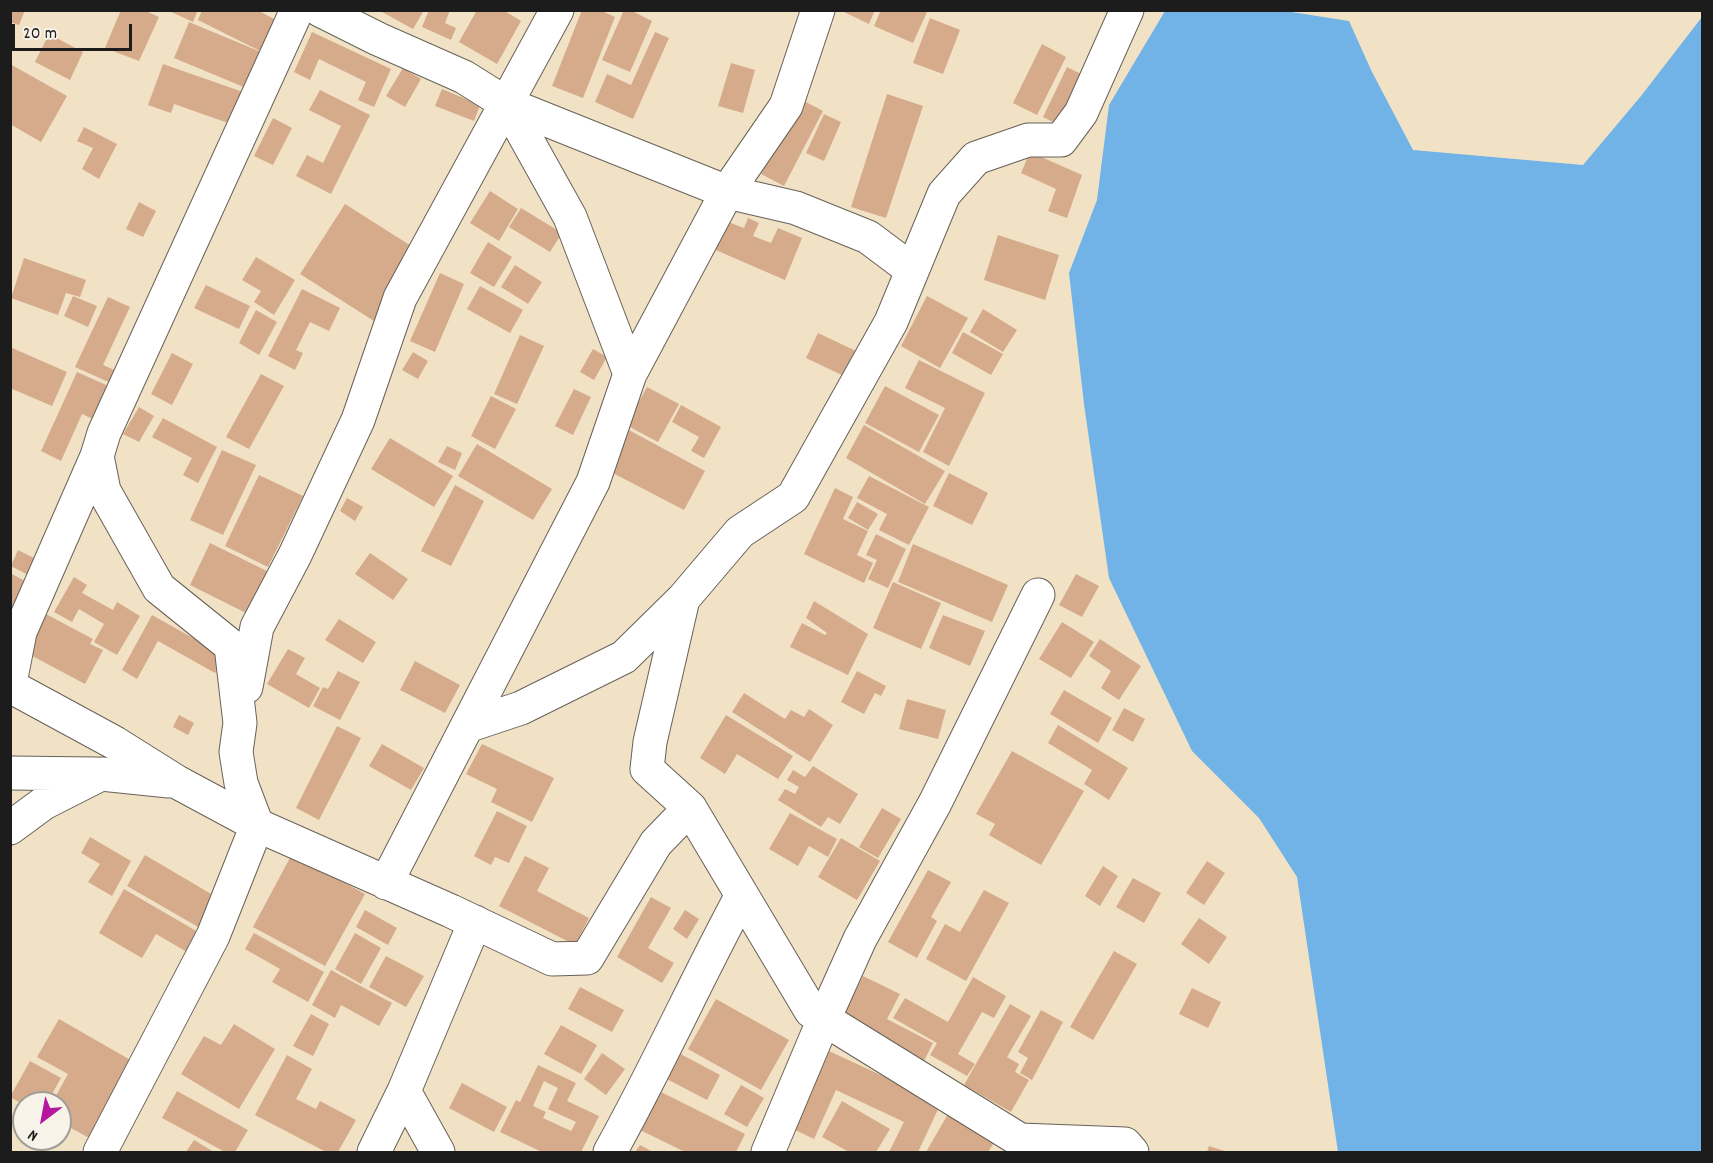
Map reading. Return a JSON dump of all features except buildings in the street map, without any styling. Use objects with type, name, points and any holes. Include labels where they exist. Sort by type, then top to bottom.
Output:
[{"type":"street","points":[[297,10],[104,433],[97,456],[20,632],[10,684],[115,743],[177,782],[257,825],[475,922],[552,959],[587,958],[656,843],[690,808]]},
{"type":"street","points":[[320,10],[378,39],[464,77],[507,104],[727,192],[796,208],[868,237],[912,270]]},
{"type":"street","points":[[100,1152],[213,936],[257,825],[241,783],[236,752],[257,627],[295,555],[358,420],[400,298],[557,10]]},
{"type":"street","points":[[386,883],[593,482],[630,374],[727,192],[786,106],[818,10]]},
{"type":"street","points":[[467,726],[520,708],[624,657],[682,599],[740,532],[793,497],[891,322],[944,194],[976,158],[1028,140],[1061,141],[1081,113],[1127,10]]},
{"type":"street","points":[[507,104],[570,217],[630,374]]},
{"type":"street","points":[[97,456],[104,491],[159,588],[231,646],[240,723]]},
{"type":"street","points":[[768,1152],[860,939],[935,803],[1038,595]]},
{"type":"street","points":[[682,599],[650,742],[647,769],[690,808],[811,1011],[1017,1146],[1125,1144],[1132,1152]]},
{"type":"street","points":[[10,773],[101,774],[177,782]]},
{"type":"street","points":[[10,828],[44,803],[101,774]]},
{"type":"street","points":[[610,1152],[638,1103],[702,969],[742,895]]},
{"type":"street","points":[[374,1152],[404,1091],[475,922]]},
{"type":"street","points":[[404,1091],[438,1152]]},
{"type":"water","points":[[1165,11],[1285,11],[1349,21],[1372,72],[1413,150],[1583,165],[1641,96],[1702,17],[1702,1152],[1338,1152],[1297,877],[1259,818],[1192,751],[1109,578],[1084,404],[1069,273],[1097,200],[1109,105]]}]
